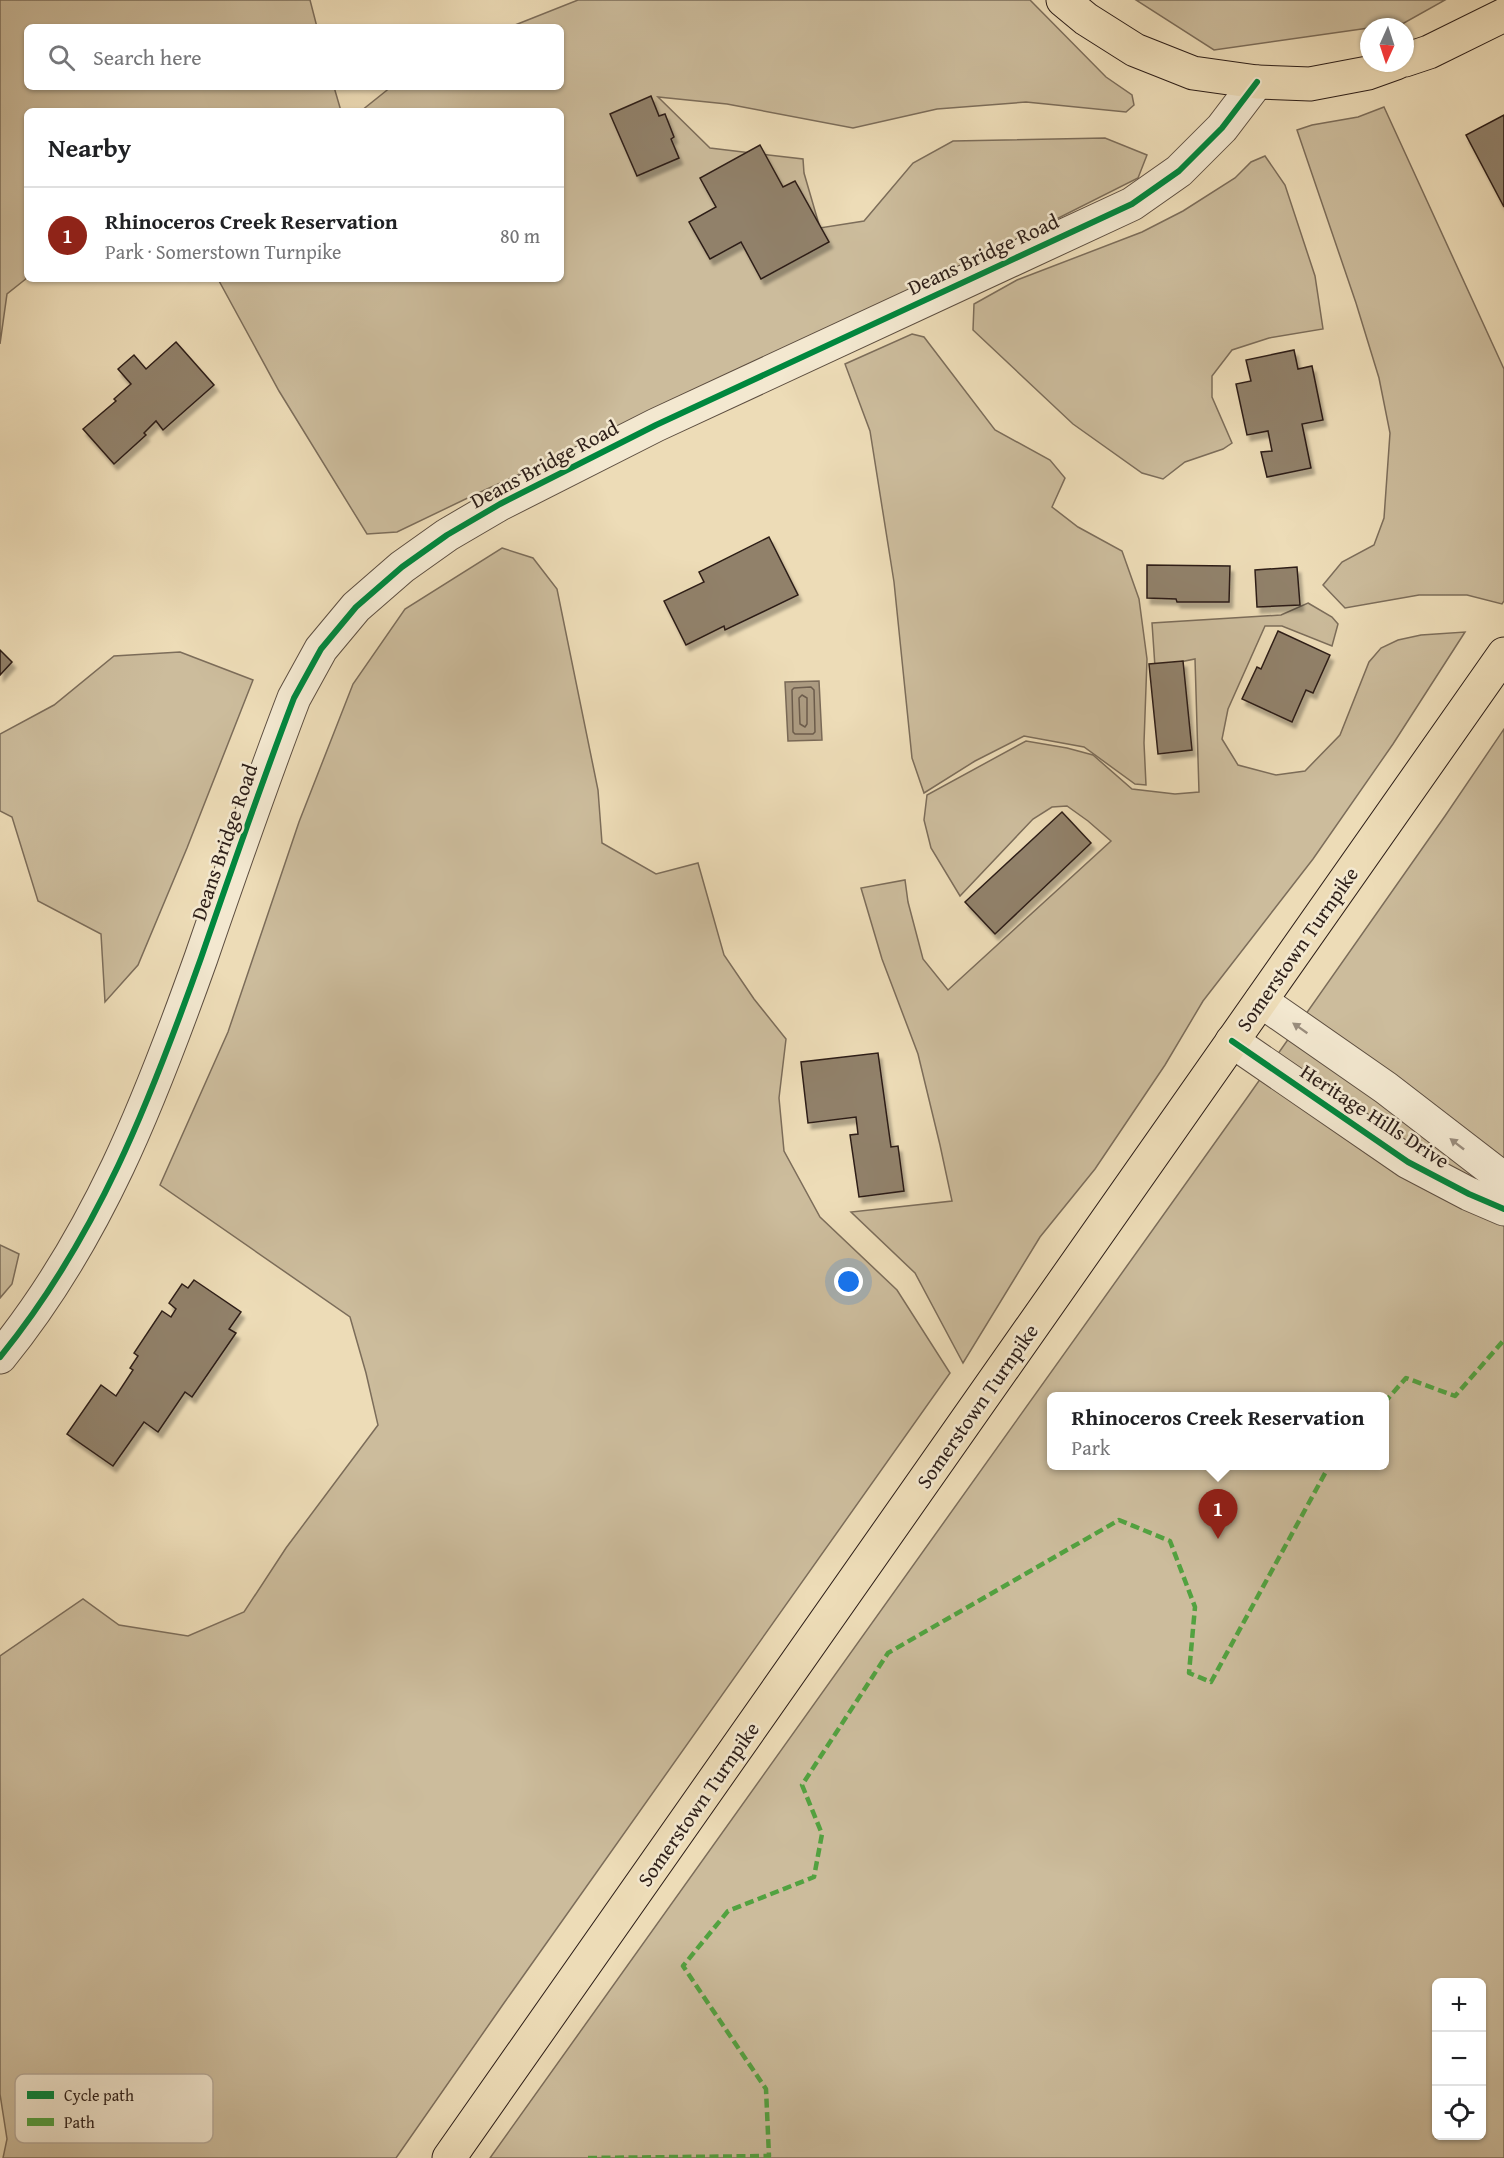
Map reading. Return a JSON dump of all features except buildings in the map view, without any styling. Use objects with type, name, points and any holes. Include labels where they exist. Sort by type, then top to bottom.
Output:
[{"type":"main road","points":[[1063,0],[1086,19],[1135,50],[1193,73],[1257,82],[1310,84],[1371,72]]},
{"type":"main road","points":[[1414,57],[1429,52],[1504,15]]},
{"type":"main road","name":"Somerstown Turnpike","points":[[449,2158],[1504,654]]},
{"type":"street","name":"Deans Bridge Road","points":[[0,1357],[86,1232],[114,1175],[143,1113],[171,1041],[294,698],[321,649],[356,607],[402,567],[500,504],[656,425],[1132,204],[1179,171],[1222,128],[1257,82]]},
{"type":"street","name":"Heritage Hills Drive","points":[[1261,1001],[1386,1088],[1504,1179]]},
{"type":"street","name":"Heritage Hills Drive","points":[[1232,1041],[1408,1162],[1469,1194],[1504,1209]]},
{"type":"shaded area","points":[[0,0],[310,0],[316,24],[24,24],[24,90],[335,90],[340,108],[24,108],[24,280],[7,294],[0,344]]},
{"type":"shaded area","points":[[578,0],[1030,0],[1106,77],[1132,95],[1134,105],[1126,112],[1026,102],[937,109],[853,128],[727,104],[658,97],[710,148],[803,159],[804,173],[820,228],[864,221],[913,163],[953,141],[1105,138],[1147,155],[1138,178],[945,275],[717,384],[397,532],[367,534],[279,391],[220,282],[564,282],[564,108],[365,108],[387,90],[564,90],[564,24],[518,24]]},
{"type":"shaded area","points":[[1136,0],[1445,0],[1413,18],[1360,18],[1360,29],[1214,50]]},
{"type":"shaded area","points":[[1384,107],[1504,369],[1504,601],[1502,604],[1467,595],[1419,595],[1345,608],[1323,585],[1342,562],[1374,545],[1384,518],[1390,433],[1379,378],[1356,303],[1297,130],[1358,117]]},
{"type":"shaded area","points":[[1265,156],[1285,185],[1315,276],[1323,329],[1269,338],[1232,350],[1212,376],[1212,397],[1232,443],[1223,449],[1185,462],[1163,479],[1142,473],[1073,424],[973,330],[974,304],[1017,280],[1142,232],[1183,211],[1235,178],[1251,162]]},
{"type":"shaded area","points":[[912,334],[924,337],[995,430],[1050,460],[1065,478],[1052,507],[1078,527],[1122,551],[1139,599],[1147,659],[1144,743],[1146,785],[1135,784],[1084,747],[1024,736],[975,761],[924,793],[912,758],[894,582],[870,431],[845,364]]},
{"type":"shaded area","points":[[502,548],[533,558],[557,589],[598,790],[602,843],[656,874],[698,863],[724,955],[754,999],[786,1039],[779,1098],[784,1151],[820,1217],[897,1290],[950,1373],[396,2158],[3,2158],[7,2139],[0,2094],[0,1656],[83,1599],[119,1625],[188,1636],[244,1612],[286,1548],[378,1425],[350,1317],[160,1185],[228,1032],[299,822],[353,684],[405,609]]},
{"type":"shaded area","points":[[1308,603],[1332,617],[1338,624],[1332,646],[1282,626],[1265,626],[1228,709],[1222,739],[1238,765],[1276,775],[1305,771],[1340,735],[1369,662],[1381,648],[1398,640],[1421,635],[1465,632],[1393,744],[1313,859],[1203,1001],[1165,1065],[1095,1169],[1040,1237],[963,1363],[915,1273],[851,1212],[952,1201],[918,1054],[882,959],[861,888],[905,880],[908,902],[923,959],[948,990],[1111,841],[1067,806],[1052,807],[1033,819],[960,896],[931,848],[924,820],[927,795],[1026,741],[1093,755],[1132,789],[1175,794],[1199,792],[1195,659],[1155,667],[1152,623],[1281,615]]},
{"type":"shaded area","points":[[180,652],[253,680],[138,965],[105,1002],[101,934],[38,901],[12,817],[0,811],[0,734],[54,705],[114,656]]},
{"type":"shaded area","points":[[1504,729],[1504,2158],[490,2158],[1249,1095]]},
{"type":"shaded area","points":[[0,1245],[19,1254],[12,1284],[0,1298]]},
{"type":"water","points":[[819,681],[822,740],[788,741],[785,682]]},
{"type":"marked path","points":[[1389,1397],[1406,1378],[1455,1396],[1504,1340]]},
{"type":"marked path","points":[[588,2158],[769,2156],[766,2089],[683,1966],[728,1911],[814,1877],[822,1834],[802,1785],[888,1653],[1119,1520],[1170,1541],[1195,1607],[1189,1673],[1211,1682],[1327,1470]]},
{"type":"cycle path","points":[[0,1357],[34,1312],[65,1265],[118,1166],[141,1116],[182,1011],[294,698],[321,649],[356,607],[402,567],[447,535],[500,504],[656,425],[1132,204],[1179,171],[1222,128],[1257,82]]},
{"type":"cycle path","points":[[1232,1041],[1408,1162],[1469,1194],[1504,1209]]},
{"type":"place","name":"Rhinoceros Creek Reservation","points":[[1218,1539]]}]
